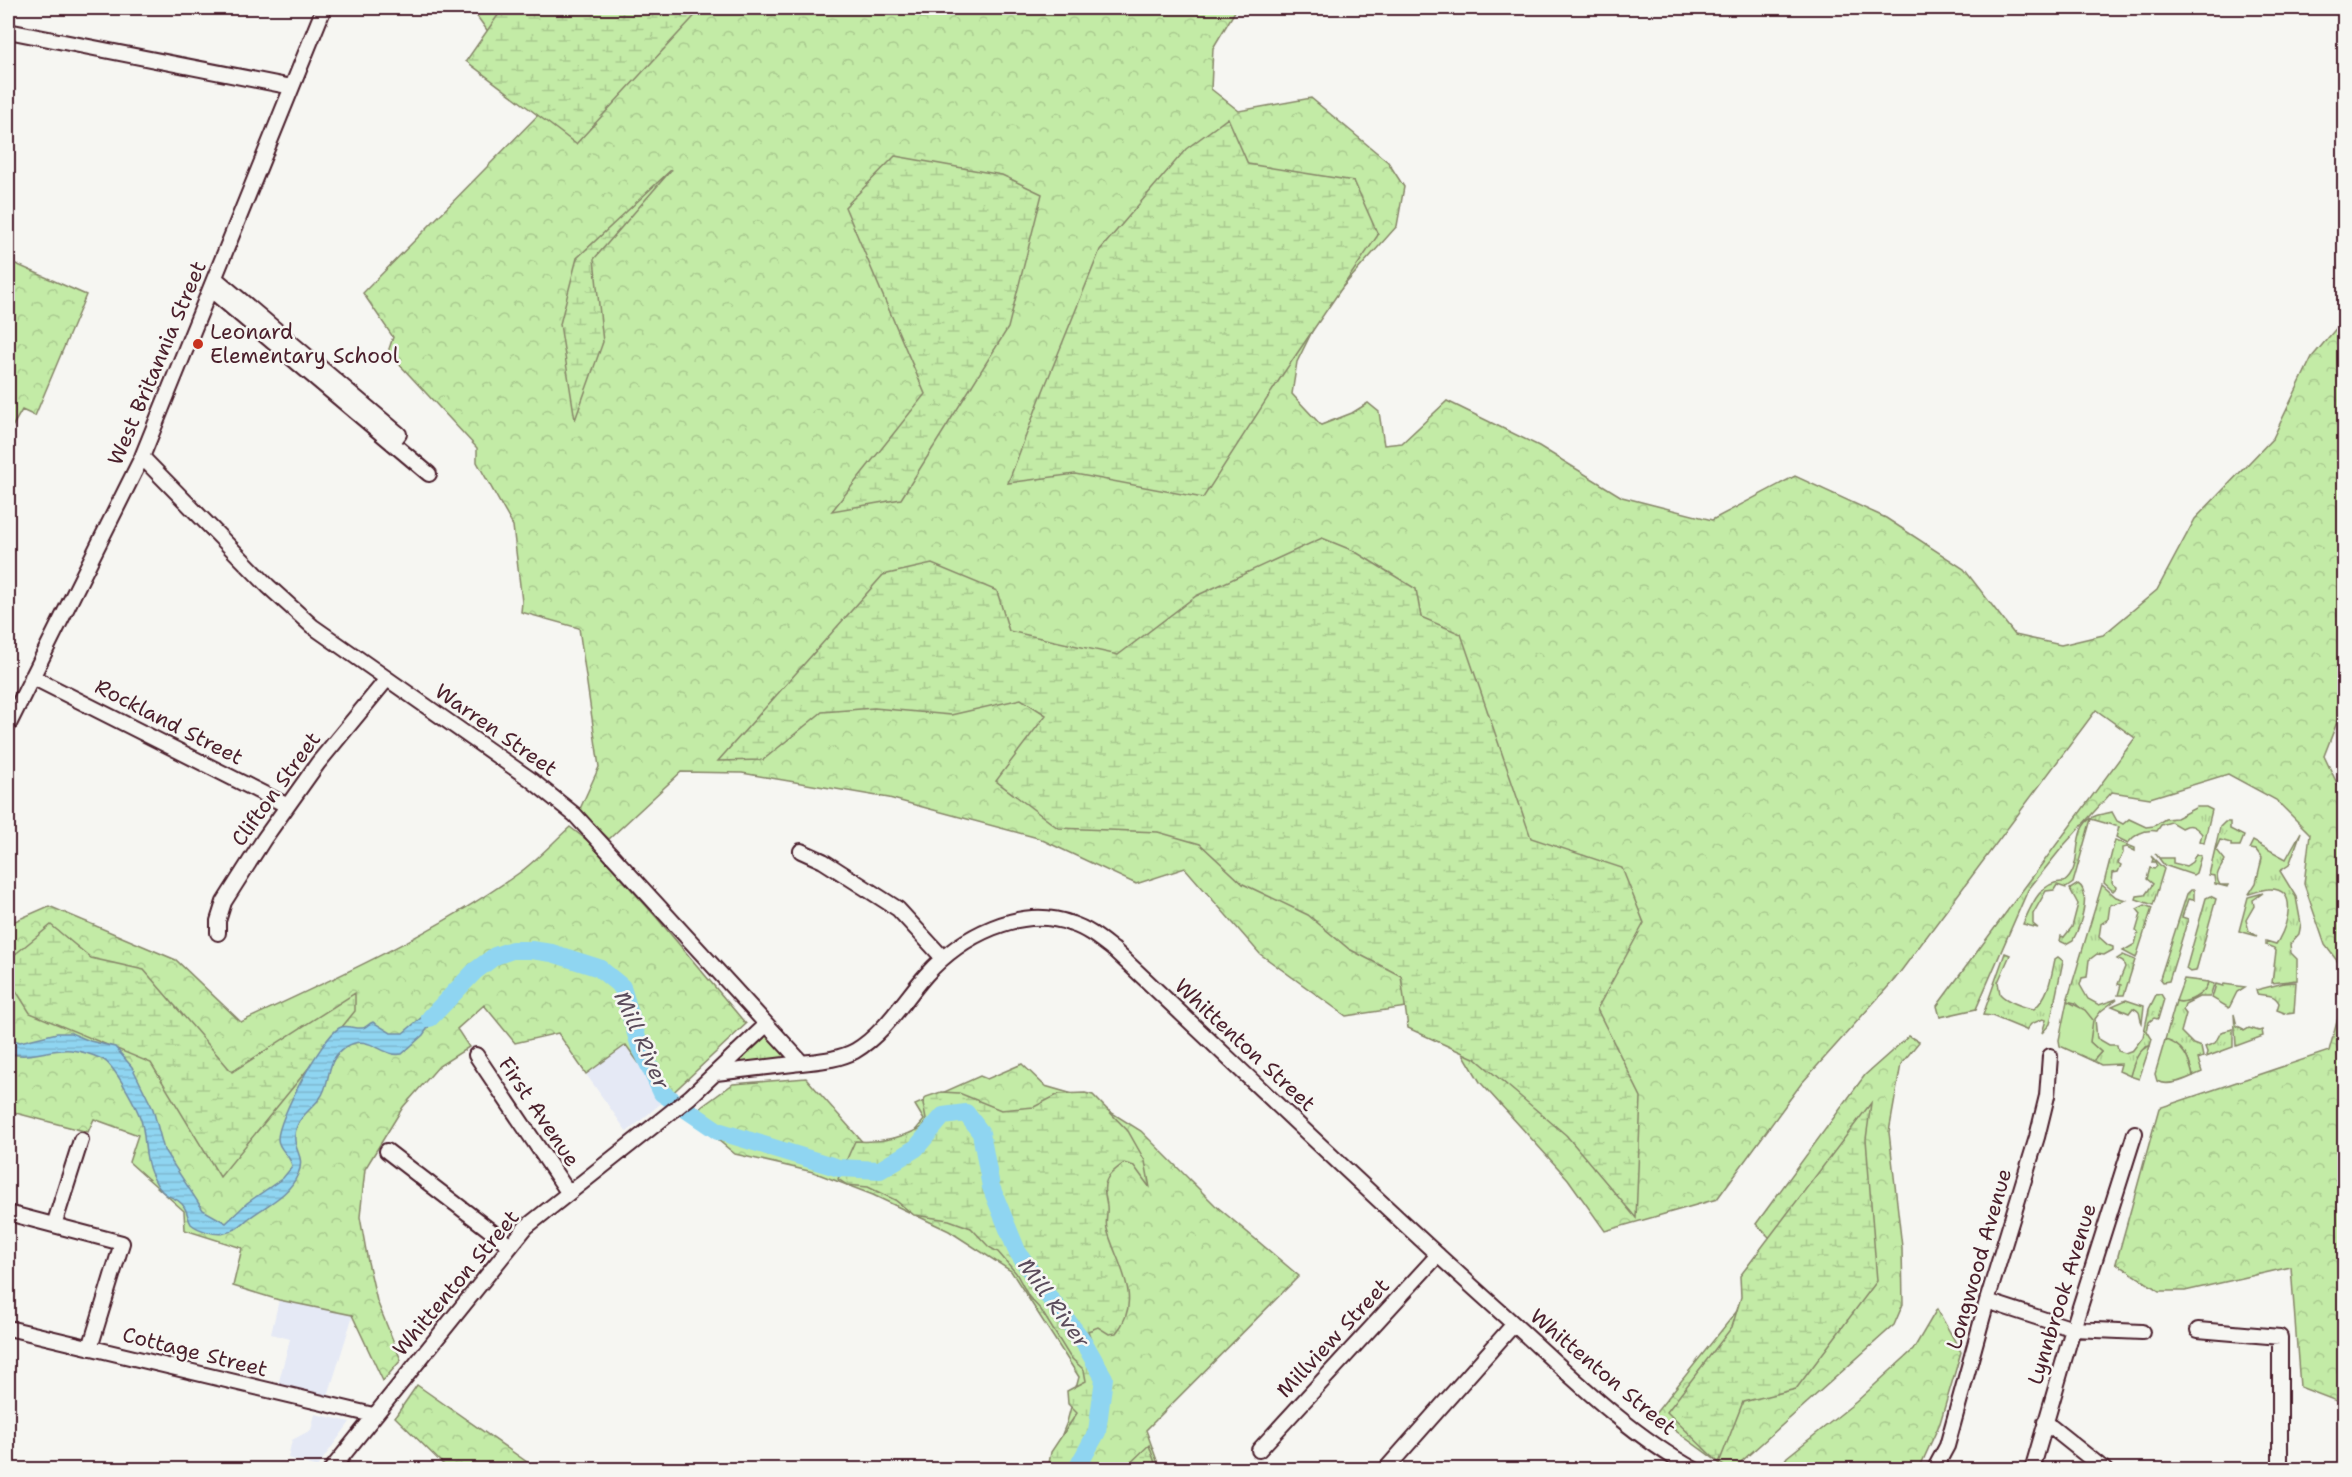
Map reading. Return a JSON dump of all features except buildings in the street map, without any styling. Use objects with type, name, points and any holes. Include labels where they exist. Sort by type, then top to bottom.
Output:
[{"type":"street","name":"West Britannia Street","points":[[8,726],[142,456],[324,8]]},
{"type":"street","points":[[8,31],[292,87]]},
{"type":"street","points":[[213,284],[316,364],[399,434],[392,442]]},
{"type":"street","points":[[213,284],[429,474]]},
{"type":"street","name":"Warren Street","points":[[142,456],[295,612],[326,637],[530,779],[575,814],[802,1063]]},
{"type":"street","name":"Rockland Street","points":[[32,677],[286,806]]},
{"type":"street","name":"Clifton Street","points":[[218,933],[218,921],[224,902],[286,806],[387,679]]},
{"type":"street","points":[[801,851],[823,861],[898,909],[943,958]]},
{"type":"street","name":"Whittenton Street","points":[[716,1073],[840,1057],[861,1047],[884,1026],[943,958],[974,937],[1022,919],[1058,920],[1074,924],[1114,950],[1514,1324],[1637,1432],[1695,1470]]},
{"type":"street","name":"Whittenton Street","points":[[331,1470],[509,1245],[526,1227],[690,1097],[766,1024]]},
{"type":"street","name":"First Avenue","points":[[476,1055],[568,1192]]},
{"type":"street","name":"Longwood Avenue","points":[[1934,1470],[1949,1440],[1987,1301],[2043,1115],[2050,1056]]},
{"type":"street","name":"Lynnbrook Avenue","points":[[2032,1470],[2073,1329],[2135,1132]]},
{"type":"street","points":[[54,1225],[81,1140]]},
{"type":"street","points":[[387,1151],[509,1245]]},
{"type":"street","points":[[8,1213],[122,1243],[90,1348]]},
{"type":"street","name":"Millview Street","points":[[1259,1450],[1438,1255]]},
{"type":"street","points":[[1987,1301],[2073,1329],[2142,1332]]},
{"type":"street","points":[[1385,1470],[1514,1324]]},
{"type":"street","name":"Cottage Street","points":[[8,1328],[373,1415]]},
{"type":"street","points":[[2198,1330],[2280,1337],[2280,1470]]},
{"type":"street","points":[[2045,1422],[2105,1470]]},
{"type":"shaded area","points":[[626,1045],[665,1100],[627,1132],[586,1074]]},
{"type":"shaded area","points":[[279,1300],[353,1315],[328,1396],[278,1385],[290,1339],[271,1334]]},
{"type":"shaded area","points":[[315,1414],[350,1422],[317,1467],[288,1458],[292,1440],[311,1430]]},
{"type":"green space","points":[[471,8],[1237,8],[1213,48],[1211,89],[1239,111],[1311,98],[1388,162],[1404,187],[1397,226],[1323,309],[1297,362],[1292,394],[1321,425],[1352,413],[1368,403],[1379,412],[1384,445],[1402,443],[1447,401],[1539,446],[1622,497],[1712,520],[1795,476],[1886,518],[1964,569],[2015,635],[2061,645],[2103,635],[2157,590],[2195,519],[2273,438],[2312,357],[2344,319],[2344,704],[2324,756],[2344,798],[2344,970],[2325,945],[2304,884],[2310,834],[2276,800],[2228,774],[2150,798],[2112,792],[2064,845],[2028,890],[1976,1009],[1940,1017],[1937,1006],[2135,738],[2096,710],[1895,979],[1801,1084],[1717,1199],[1605,1231],[1568,1179],[1480,1082],[1433,1003],[1346,1016],[1260,954],[1185,868],[1136,884],[1038,838],[889,798],[742,773],[681,772],[609,839],[579,811],[599,767],[579,628],[521,612],[522,602],[513,526],[477,462],[477,448],[388,352],[393,337],[363,293],[544,109]]},
{"type":"green space","points":[[503,8],[702,8],[576,144],[466,61]]},
{"type":"green space","points":[[1228,118],[1248,164],[1354,181],[1378,235],[1283,374],[1203,498],[1075,474],[1008,483],[1100,250],[1186,149]]},
{"type":"green space","points":[[895,156],[1002,175],[1042,194],[1008,328],[901,499],[832,511],[925,394],[845,207]]},
{"type":"green space","points":[[672,169],[594,259],[603,342],[575,420],[560,324],[577,258]]},
{"type":"green space","points":[[8,253],[9,261],[86,295],[35,416],[22,410],[8,434]]},
{"type":"green space","points":[[1322,538],[1354,551],[1416,589],[1421,617],[1461,634],[1531,838],[1622,868],[1644,923],[1597,1009],[1641,1097],[1636,1218],[1566,1135],[1476,1059],[1408,1028],[1401,976],[1349,949],[1308,915],[1243,884],[1200,844],[1158,832],[1058,828],[996,781],[1046,715],[1021,699],[951,715],[874,708],[822,712],[763,760],[718,761],[883,575],[932,564],[997,591],[1009,631],[1118,655],[1196,596]]},
{"type":"green space","points":[[2197,807],[2212,810],[2204,843],[2200,841],[2202,834],[2195,827],[2181,828],[2171,822],[2161,825],[2157,831],[2141,832],[2128,843],[2116,837],[2119,827],[2091,819],[2073,883],[2066,888],[2057,885],[2054,890],[2046,891],[2033,914],[2033,924],[2038,928],[2023,924],[2033,902],[2043,890],[2056,882],[2064,882],[2070,875],[2074,867],[2081,830],[2086,823],[2093,817],[2112,812],[2117,821],[2123,824],[2129,819],[2146,827],[2154,826],[2165,819],[2176,818]]},
{"type":"green space","points":[[2225,822],[2230,822],[2230,829],[2244,836],[2240,846],[2231,846],[2231,843],[2220,840],[2216,849],[2225,860],[2217,878],[2220,885],[2228,885],[2227,887],[2215,884],[2214,876],[2209,875],[2220,827]]},
{"type":"green space","points":[[570,827],[588,841],[657,918],[746,1024],[665,1100],[626,1045],[586,1074],[558,1033],[515,1043],[484,1005],[457,1029],[469,1047],[439,1066],[403,1107],[365,1169],[360,1217],[368,1262],[377,1301],[401,1360],[383,1381],[352,1315],[279,1300],[233,1286],[242,1248],[185,1230],[184,1211],[129,1162],[138,1135],[94,1119],[88,1132],[8,1111],[8,924],[49,906],[176,960],[241,1022],[383,954],[453,916],[519,873]]},
{"type":"green space","points":[[2301,832],[2289,865],[2280,871],[2296,897],[2301,924],[2299,934],[2290,944],[2291,953],[2297,959],[2297,980],[2272,983],[2276,951],[2266,945],[2266,941],[2276,944],[2278,941],[2285,926],[2288,900],[2278,890],[2266,889],[2249,894],[2256,883],[2262,858],[2256,850],[2249,849],[2253,841],[2286,859]]},
{"type":"green space","points":[[2115,840],[2135,848],[2135,851],[2127,847],[2123,848],[2118,863],[2121,865],[2118,872],[2113,873],[2112,883],[2117,887],[2113,891],[2104,883]]},
{"type":"green space","points":[[2155,853],[2159,858],[2173,858],[2173,863],[2186,866],[2192,862],[2196,854],[2201,856],[2196,873],[2193,875],[2164,865]]},
{"type":"green space","points":[[2151,856],[2164,869],[2153,905],[2136,899],[2137,896],[2145,895],[2153,884],[2147,879],[2150,868],[2154,869],[2157,866],[2155,862],[2152,862]]},
{"type":"green space","points":[[2078,884],[2084,894],[2083,910],[2073,940],[2066,944],[2060,941],[2061,936],[2064,937],[2072,927],[2078,904],[2070,889]]},
{"type":"green space","points":[[2102,885],[2116,897],[2126,900],[2110,905],[2108,919],[2101,924],[2099,937],[2113,947],[2113,950],[2104,955],[2097,954],[2089,960],[2087,977],[2082,978],[2080,985],[2088,999],[2099,1005],[2117,999],[2101,1011],[2095,1019],[2097,1038],[2109,1045],[2117,1045],[2118,1051],[2125,1053],[2133,1050],[2143,1037],[2149,1009],[2156,995],[2161,994],[2164,999],[2158,1019],[2154,1018],[2149,1022],[2147,1031],[2152,1039],[2150,1046],[2145,1047],[2137,1058],[2130,1076],[2119,1071],[2121,1064],[2101,1065],[2093,1061],[2101,1052],[2090,1042],[2092,1020],[2075,1003],[2067,1001]]},
{"type":"green space","points":[[2194,890],[2194,900],[2188,899],[2182,917],[2188,919],[2169,981],[2163,982],[2160,978],[2187,894]]},
{"type":"green space","points":[[2263,893],[2253,900],[2254,906],[2246,920],[2249,931],[2257,936],[2239,931],[2248,897]]},
{"type":"green space","points":[[2210,896],[2216,899],[2196,971],[2190,972],[2186,969],[2206,898]]},
{"type":"green space","points":[[2145,905],[2152,908],[2136,958],[2123,951],[2135,944],[2141,914],[2137,909]]},
{"type":"green space","points":[[51,925],[91,958],[144,970],[232,1072],[355,993],[355,1011],[220,1177],[151,1063],[30,1013],[8,978],[8,960]]},
{"type":"green space","points":[[2005,953],[2010,955],[1998,982],[2000,994],[2016,1004],[2034,1009],[2046,992],[2055,959],[2058,957],[2063,961],[2050,1024],[2042,1033],[2046,1020],[2043,1019],[2031,1024],[2026,1030],[1992,1016],[1983,1015]]},
{"type":"green space","points":[[2123,955],[2135,960],[2124,995],[2118,995],[2121,985],[2118,984],[2125,967],[2123,962],[2117,959]]},
{"type":"green space","points":[[2184,979],[2208,982],[2204,990],[2195,997],[2185,1001],[2176,1001]]},
{"type":"green space","points":[[2208,982],[2214,984],[2210,997],[2199,997],[2185,1004],[2183,1010],[2186,1014],[2181,1032],[2193,1044],[2201,1047],[2203,1057],[2198,1059],[2202,1072],[2193,1076],[2185,1054],[2177,1046],[2165,1040],[2176,1001],[2185,1001],[2195,997],[2204,990]]},
{"type":"green space","points":[[2296,982],[2294,1013],[2287,1014],[2277,1010],[2279,1003],[2275,998],[2257,994],[2256,990]]},
{"type":"green space","points":[[2216,984],[2245,987],[2237,992],[2229,1008],[2212,998]]},
{"type":"green space","points":[[2344,996],[2344,1404],[2300,1387],[2291,1267],[2185,1291],[2159,1291],[2116,1263],[2159,1108],[2329,1051]]},
{"type":"green space","points":[[2126,1000],[2144,1006],[2142,1023],[2139,1013],[2133,1008],[2129,1013],[2112,1006]]},
{"type":"green space","points":[[2067,1001],[2085,1010],[2093,1020],[2090,1042],[2101,1052],[2093,1061],[2060,1046],[2059,1040]]},
{"type":"green space","points":[[2234,1014],[2237,1026],[2244,1031],[2249,1028],[2262,1030],[2263,1036],[2236,1046]]},
{"type":"green space","points":[[2233,1029],[2233,1047],[2206,1057],[2205,1047],[2215,1043],[2221,1032]]},
{"type":"green space","points":[[766,1034],[790,1059],[734,1066]]},
{"type":"green space","points":[[1909,1036],[1919,1042],[1901,1064],[1889,1132],[1902,1247],[1903,1304],[1894,1325],[1733,1469],[1728,1469],[1654,1415],[1784,1252],[1756,1224],[1865,1075]]},
{"type":"green space","points":[[2165,1040],[2181,1049],[2193,1076],[2170,1083],[2157,1081],[2155,1074]]},
{"type":"green space","points":[[2150,1046],[2139,1079],[2130,1076],[2139,1053]]},
{"type":"green space","points":[[1022,1064],[1045,1086],[1090,1099],[1141,1131],[1215,1205],[1299,1276],[1146,1430],[1160,1469],[1048,1469],[1067,1422],[1079,1377],[1011,1271],[949,1231],[873,1195],[813,1172],[735,1154],[689,1116],[733,1084],[806,1078],[866,1146],[902,1146],[924,1120],[915,1105],[980,1076],[987,1079]]},
{"type":"green space","points":[[941,1092],[959,1093],[1001,1110],[1034,1107],[1059,1094],[1093,1095],[1128,1131],[1145,1161],[1150,1188],[1134,1166],[1124,1163],[1110,1175],[1105,1186],[1107,1229],[1126,1281],[1128,1307],[1124,1320],[1116,1333],[1109,1334],[1098,1327],[1088,1331],[1098,1358],[1104,1385],[1105,1413],[1098,1441],[1082,1469],[1048,1469],[1051,1452],[1077,1413],[1068,1404],[1067,1391],[1086,1381],[1084,1370],[1070,1357],[1041,1310],[1029,1297],[1016,1273],[998,1252],[989,1247],[971,1228],[949,1220],[914,1215],[895,1200],[868,1187],[847,1185],[838,1179],[855,1141],[890,1139],[923,1127],[926,1120],[923,1103],[926,1097]]},
{"type":"green space","points":[[1871,1103],[1866,1139],[1877,1281],[1796,1389],[1743,1402],[1719,1463],[1667,1412],[1732,1327],[1741,1297],[1740,1276]]},
{"type":"green space","points":[[1937,1309],[1961,1352],[1940,1423],[1919,1469],[1779,1469],[1787,1457],[1856,1402],[1913,1350]]},
{"type":"green space","points":[[417,1385],[537,1469],[448,1469],[395,1417]]},
{"type":"green space","points":[[1149,1445],[1157,1469],[1124,1469]]},
{"type":"water","points":[[453,991],[423,1035],[402,1054],[388,1052],[362,1042],[354,1043],[339,1052],[331,1065],[324,1092],[301,1119],[296,1129],[295,1141],[301,1163],[294,1182],[276,1200],[238,1228],[221,1234],[207,1232],[191,1224],[182,1204],[157,1186],[147,1161],[140,1117],[125,1088],[107,1063],[95,1056],[71,1050],[32,1055],[8,1053],[8,1038],[20,1042],[57,1033],[71,1033],[90,1041],[115,1047],[132,1067],[153,1109],[164,1150],[203,1210],[226,1223],[247,1203],[283,1178],[292,1167],[279,1143],[280,1129],[302,1079],[331,1035],[342,1027],[363,1028],[373,1022],[391,1033],[403,1033]]},
{"type":"waterway","name":"Mill River","points":[[430,1018],[475,971],[495,956],[512,950],[552,953],[599,968],[622,987],[639,1044],[662,1093],[718,1131],[839,1168],[880,1170],[916,1148],[943,1116],[966,1113],[981,1133],[991,1187],[1017,1251],[1083,1341],[1104,1378],[1097,1432],[1076,1470]]},
{"type":"place","name":"Leonard Elementary School","points":[[198,344]]}]
